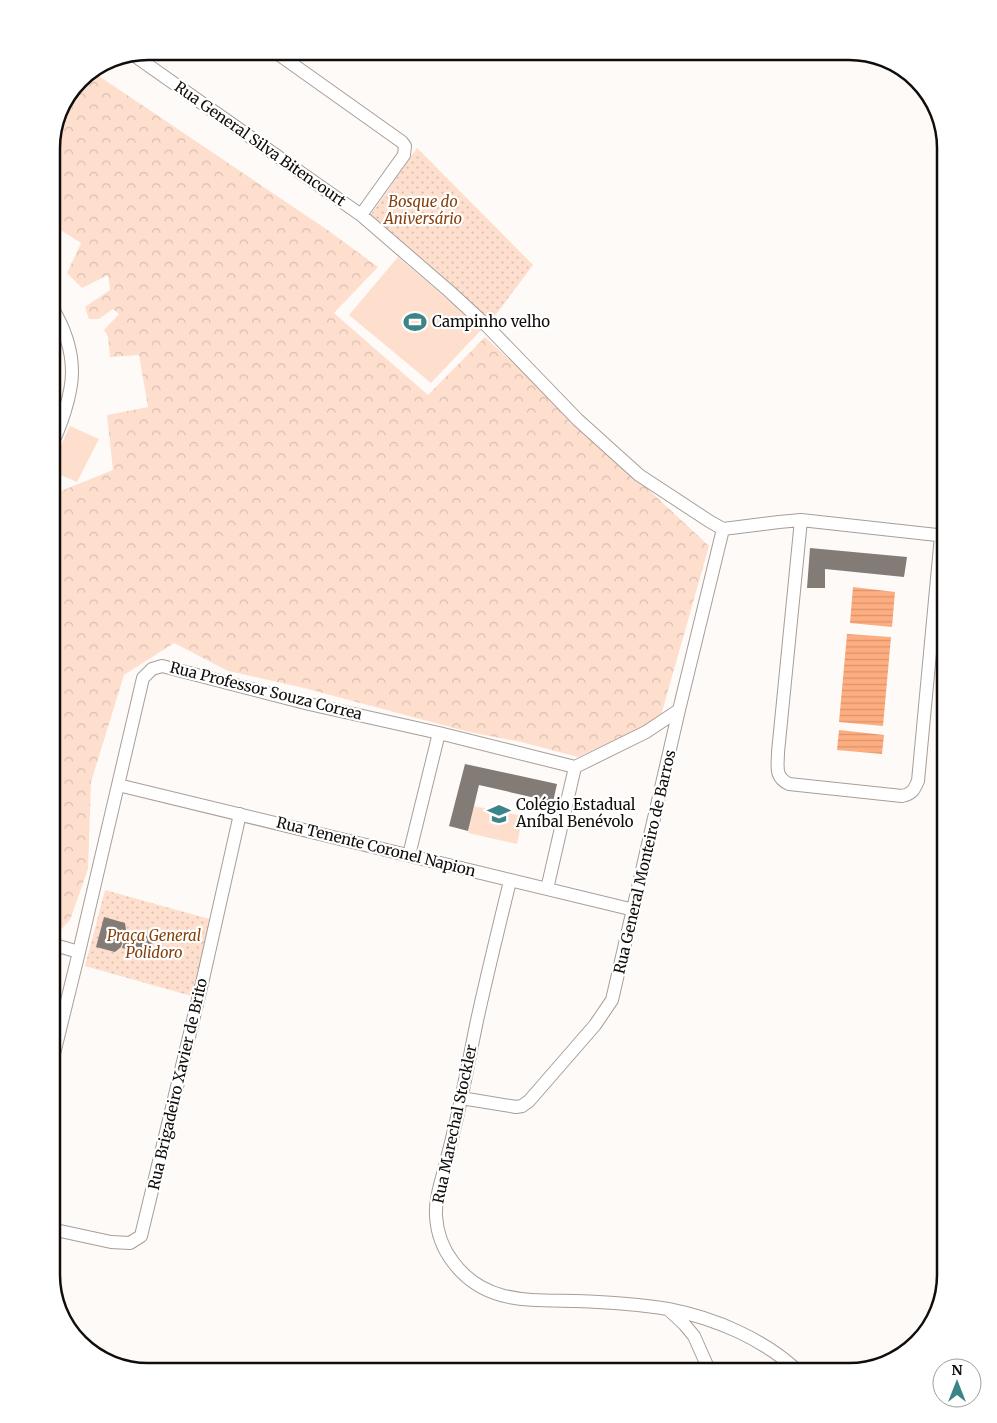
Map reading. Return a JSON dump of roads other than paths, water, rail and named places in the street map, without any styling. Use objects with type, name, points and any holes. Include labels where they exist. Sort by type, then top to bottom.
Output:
[{"type":"street","name":"Rua General Silva Bitencourt","points":[[141,60],[361,215],[487,326],[578,420],[639,474],[708,521],[723,529]]},
{"type":"street","points":[[287,60],[405,146],[404,155],[361,215]]},
{"type":"street","points":[[60,325],[66,336],[72,371],[70,388],[60,424]]},
{"type":"street","points":[[801,520],[778,752],[778,774],[782,780],[789,784],[902,796],[914,790],[918,781],[937,595]]},
{"type":"street","points":[[723,529],[801,520],[937,535]]},
{"type":"street","name":"Rua General Monteiro de Barros","points":[[461,1098],[516,1107],[522,1106],[529,1101],[595,1025],[612,1000],[723,529]]},
{"type":"street","name":"Rua Professor Souza Correa","points":[[60,1029],[143,678],[152,669],[162,666],[309,704],[439,733],[575,767]]},
{"type":"street","points":[[547,888],[575,767],[646,732],[679,710]]},
{"type":"street","points":[[409,855],[439,733]]},
{"type":"street","name":"Rua Tenente Coronel Napion","points":[[118,785],[634,910]]},
{"type":"street","name":"Rua Brigadeiro Xavier de Brito","points":[[60,1231],[111,1242],[130,1243],[141,1236],[203,979],[240,814]]},
{"type":"street","name":"Rua Marechal Stockler","points":[[510,880],[438,1197],[436,1216],[443,1248],[462,1274],[482,1288],[496,1294],[515,1299],[644,1306],[702,1317],[757,1340],[789,1363]]},
{"type":"street","points":[[60,947],[79,952]]},
{"type":"street","points":[[669,1310],[694,1336],[704,1363]]},
{"type":"street","points":[[694,1336],[703,1325],[712,1321]]},
{"type":"place","name":"Campinho velho","points":[[415,322]]},
{"type":"place","name":"Colégio Estadual Aníbal Benévolo","points":[[499,814]]},
{"type":"park label","name":"Bosque do Aniversário","points":[[423,210]]},
{"type":"park label","name":"Praça General Polidoro","points":[[154,944]]}]
